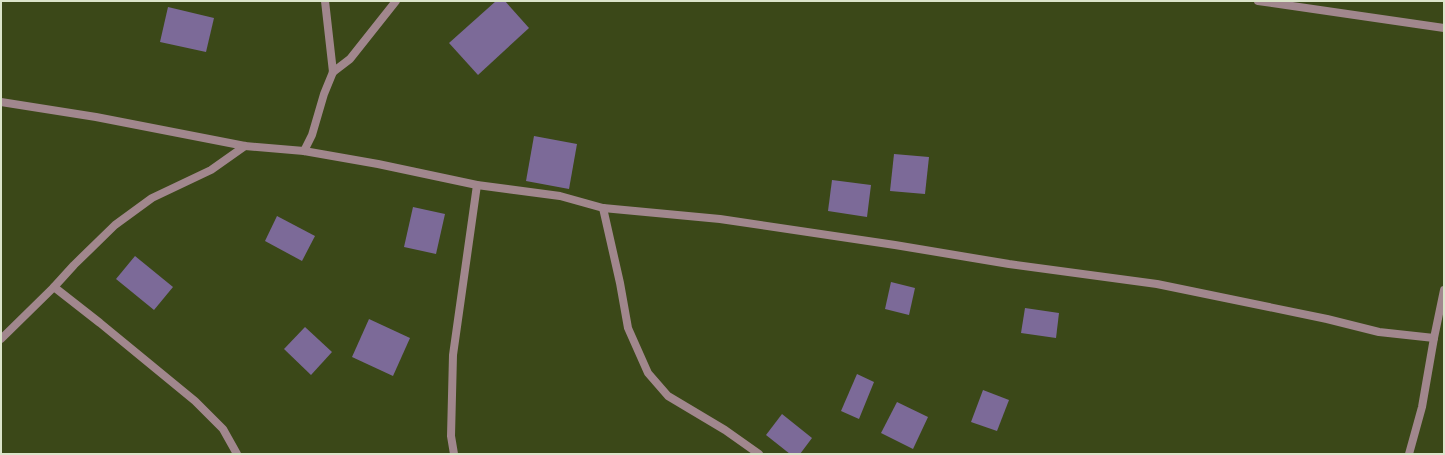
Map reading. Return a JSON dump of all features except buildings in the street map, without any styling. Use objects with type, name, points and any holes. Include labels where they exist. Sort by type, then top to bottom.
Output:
[{"type":"street","points":[[304,151],[312,135],[333,72],[325,1]]},
{"type":"street","points":[[333,72],[350,58],[396,1]]},
{"type":"street","points":[[1258,1],[1444,28]]},
{"type":"street","points":[[1,102],[96,117],[245,146],[304,151],[378,164],[477,185],[560,196],[603,208],[720,219],[895,245],[1009,264],[1157,284],[1327,319],[1379,332],[1434,338]]},
{"type":"street","points":[[1,340],[115,225],[152,198],[211,170],[245,146]]},
{"type":"street","points":[[454,454],[451,436],[453,356],[477,185]]},
{"type":"street","points":[[603,208],[620,283],[628,328],[648,373],[668,396],[725,430],[760,454]]},
{"type":"street","points":[[54,288],[100,323],[195,401],[223,429],[237,454]]},
{"type":"street","points":[[1409,454],[1422,407],[1444,290]]}]
